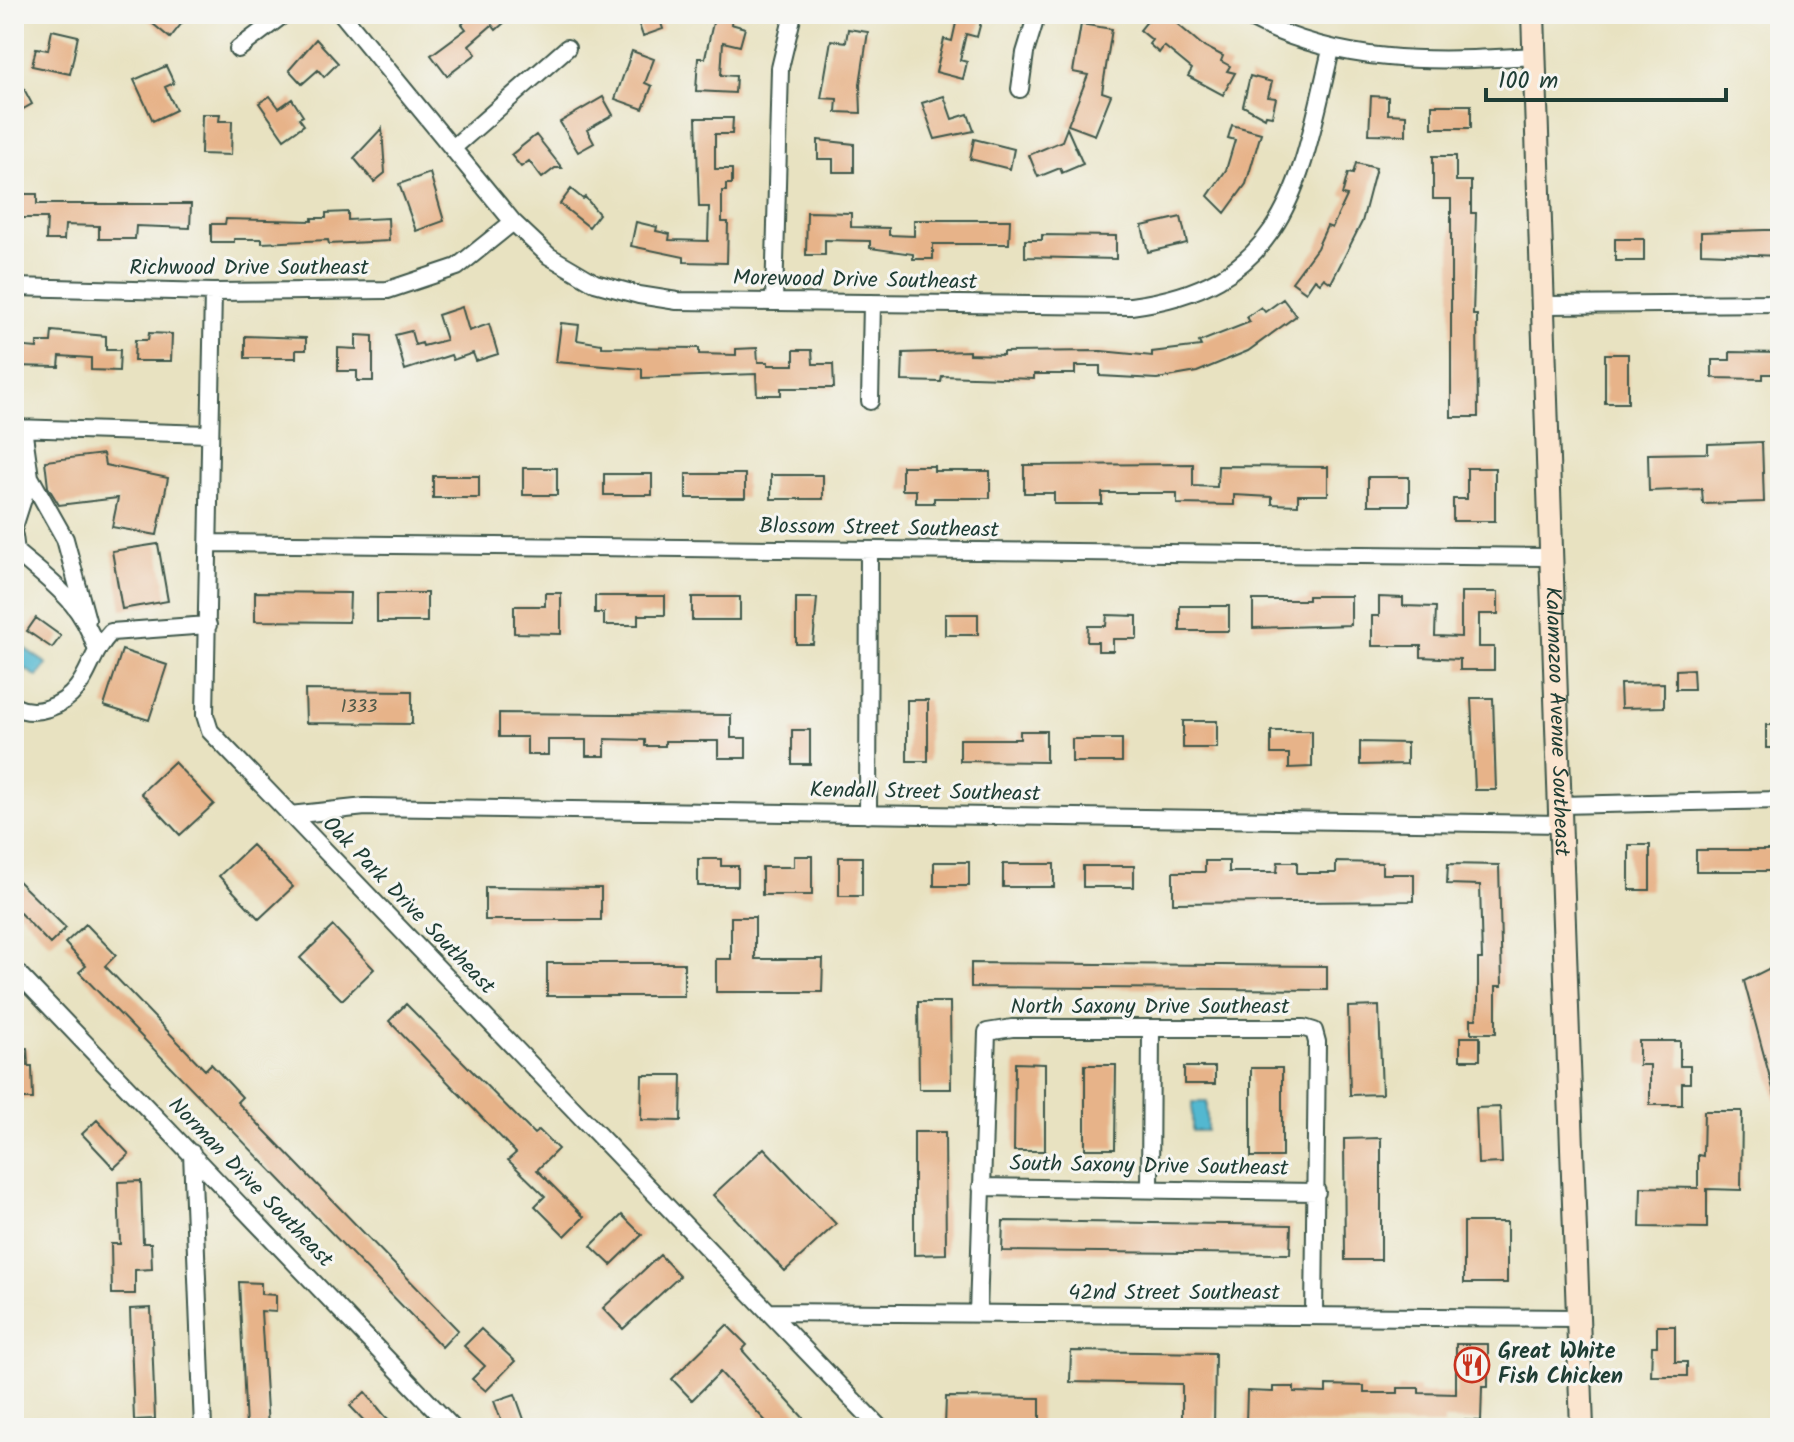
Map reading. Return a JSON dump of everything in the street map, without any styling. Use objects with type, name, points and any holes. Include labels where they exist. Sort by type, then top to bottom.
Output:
[{"type":"main road","name":"Kalamazoo Avenue Southeast","points":[[1533,14],[1544,305],[1549,557],[1582,1428]]},
{"type":"street","points":[[238,49],[284,14]]},
{"type":"street","name":"Morewood Drive Southeast","points":[[342,14],[513,222],[549,256],[595,283],[677,301],[1131,306],[1166,301],[1212,285],[1241,265],[1279,224],[1302,174],[1331,50]]},
{"type":"street","points":[[774,302],[780,68],[793,14]]},
{"type":"street","points":[[1020,89],[1025,53],[1037,14]]},
{"type":"street","points":[[1243,14],[1266,27],[1331,50],[1380,59],[1429,62],[1534,56]]},
{"type":"street","points":[[454,147],[567,48]]},
{"type":"street","name":"Richwood Drive Southeast","points":[[14,287],[213,292],[388,290],[457,267],[513,222]]},
{"type":"street","name":"Oak Park Drive Southeast","points":[[213,292],[205,715],[210,731],[880,1428]]},
{"type":"street","points":[[870,401],[872,303]]},
{"type":"street","points":[[1544,305],[1780,303]]},
{"type":"street","points":[[96,648],[65,539],[30,477],[19,428],[209,434]]},
{"type":"street","points":[[14,527],[30,477]]},
{"type":"street","points":[[14,536],[16,552],[65,593],[87,620]]},
{"type":"street","name":"Blossom Street Southeast","points":[[209,543],[1549,557]]},
{"type":"street","points":[[868,815],[869,551]]},
{"type":"street","points":[[14,706],[24,712],[40,711],[56,704],[77,688],[96,648],[111,632],[208,625]]},
{"type":"street","name":"Kendall Street Southeast","points":[[290,815],[365,807],[868,815],[1561,815],[1780,800]]},
{"type":"street","name":"Norman Drive Southeast","points":[[14,969],[453,1428]]},
{"type":"street","name":"North Saxony Drive Southeast","points":[[981,1187],[987,1032],[1012,1028],[1151,1028],[1314,1031],[1317,1042],[1317,1192]]},
{"type":"street","points":[[1150,1189],[1151,1028]]},
{"type":"street","points":[[192,1153],[203,1428]]},
{"type":"street","points":[[978,1313],[981,1187]]},
{"type":"street","name":"South Saxony Drive Southeast","points":[[981,1187],[1317,1192]]},
{"type":"street","points":[[1314,1316],[1317,1192]]},
{"type":"street","name":"42nd Street Southeast","points":[[768,1312],[1578,1318]]},
{"type":"water","points":[[14,641],[47,664],[37,677],[14,661]]},
{"type":"water","points":[[1192,1102],[1207,1102],[1207,1131],[1192,1131]]},
{"type":"building","points":[[141,14],[184,14],[178,20],[182,23],[170,38]]},
{"type":"building","points":[[473,14],[514,14],[496,30],[492,25],[469,45],[476,54],[447,76],[431,55],[466,29],[462,24]]},
{"type":"building","points":[[635,14],[658,14],[663,29],[643,36]]},
{"type":"building","points":[[715,14],[733,14],[731,24],[745,28],[740,46],[723,42],[721,75],[736,76],[735,93],[696,91],[698,58],[705,58]]},
{"type":"building","points":[[958,14],[983,14],[977,37],[966,34],[960,60],[967,62],[963,79],[936,72],[944,39],[952,41]]},
{"type":"building","points":[[1153,14],[1167,20],[1169,17],[1202,45],[1223,56],[1221,61],[1230,66],[1227,71],[1235,73],[1223,95],[1188,76],[1192,69],[1164,46],[1159,53],[1149,44],[1152,40],[1140,30]]},
{"type":"building","points":[[1081,24],[1112,29],[1102,92],[1111,95],[1095,135],[1068,125],[1088,75],[1073,72]]},
{"type":"building","points":[[848,29],[868,32],[860,84],[861,113],[836,112],[837,99],[821,98],[831,40],[846,42]]},
{"type":"building","points":[[52,30],[78,36],[70,74],[32,66],[36,48],[48,50]]},
{"type":"building","points":[[316,39],[338,63],[324,77],[318,70],[302,84],[289,70]]},
{"type":"building","points":[[632,51],[654,59],[645,83],[652,86],[643,109],[615,99]]},
{"type":"building","points":[[166,66],[174,83],[165,87],[176,110],[153,121],[134,80]]},
{"type":"building","points":[[14,70],[32,104],[14,114]]},
{"type":"building","points":[[1250,76],[1272,82],[1268,97],[1276,98],[1272,116],[1266,115],[1265,118],[1243,106]]},
{"type":"building","points":[[270,96],[279,108],[292,99],[303,116],[299,118],[304,125],[284,139],[259,103]]},
{"type":"building","points":[[944,96],[952,119],[968,114],[974,131],[935,139],[922,103]]},
{"type":"building","points":[[1371,96],[1388,97],[1388,114],[1406,115],[1406,135],[1369,134]]},
{"type":"building","points":[[603,97],[613,115],[587,130],[594,143],[578,152],[560,122]]},
{"type":"building","points":[[1432,105],[1471,105],[1471,128],[1432,128]]},
{"type":"building","points":[[202,114],[220,114],[219,121],[232,121],[231,155],[201,154]]},
{"type":"building","points":[[696,118],[733,118],[732,134],[715,134],[715,169],[732,169],[732,184],[726,184],[726,191],[722,191],[722,222],[728,222],[727,263],[684,262],[684,257],[631,246],[636,222],[670,234],[669,240],[708,241],[709,207],[699,207]]},
{"type":"building","points":[[1232,125],[1261,133],[1246,184],[1225,213],[1208,196],[1226,170],[1235,140],[1228,138]]},
{"type":"building","points":[[382,128],[385,173],[374,182],[354,158]]},
{"type":"building","points":[[1067,128],[1083,164],[1062,173],[1060,168],[1038,177],[1029,155],[1062,141]]},
{"type":"building","points":[[536,135],[562,168],[555,168],[542,178],[529,161],[521,167],[511,155]]},
{"type":"building","points":[[974,139],[1014,149],[1010,169],[970,159]]},
{"type":"building","points":[[818,140],[854,144],[854,172],[833,172],[833,159],[818,159]]},
{"type":"building","points":[[1433,156],[1456,156],[1456,181],[1471,181],[1471,213],[1476,213],[1473,315],[1477,315],[1478,417],[1451,417],[1451,199],[1433,199]]},
{"type":"building","points":[[1356,163],[1376,168],[1362,222],[1331,283],[1324,278],[1320,283],[1315,279],[1306,292],[1292,282],[1317,248],[1327,226],[1332,228],[1347,196],[1342,195],[1348,173],[1353,174]]},
{"type":"building","points":[[430,173],[444,221],[416,231],[399,184]]},
{"type":"building","points":[[571,189],[583,199],[585,197],[599,214],[589,227],[560,204]]},
{"type":"building","points":[[14,194],[37,194],[37,204],[191,204],[190,228],[136,226],[135,239],[99,239],[99,226],[65,225],[64,240],[46,240],[47,218],[14,218]]},
{"type":"building","points":[[348,212],[348,220],[388,218],[389,241],[329,244],[328,240],[262,243],[262,239],[234,239],[234,242],[211,242],[211,224],[225,224],[226,219],[312,221],[312,218],[326,218],[326,213]]},
{"type":"building","points":[[807,212],[851,213],[851,227],[889,228],[889,235],[914,236],[914,220],[1010,220],[1009,244],[933,244],[933,259],[913,259],[913,254],[870,248],[870,241],[825,240],[825,255],[806,255]]},
{"type":"building","points":[[1181,217],[1187,243],[1148,252],[1142,226]]},
{"type":"building","points":[[1780,230],[1780,256],[1701,253],[1701,232]]},
{"type":"building","points":[[1042,235],[1116,236],[1116,259],[1025,257],[1025,240],[1042,240]]},
{"type":"building","points":[[1615,239],[1644,239],[1644,261],[1615,261]]},
{"type":"building","points":[[1283,299],[1296,316],[1248,351],[1197,372],[1157,379],[1100,376],[1100,366],[1075,366],[1075,374],[1034,374],[1034,379],[942,376],[941,382],[902,381],[903,353],[969,351],[969,354],[1003,355],[1003,352],[1101,351],[1152,356],[1152,352],[1201,346],[1199,342],[1250,322],[1247,317],[1261,307],[1265,312]]},
{"type":"building","points":[[462,307],[469,331],[489,324],[498,354],[476,361],[473,353],[453,360],[451,355],[405,370],[395,335],[411,331],[415,345],[422,343],[423,346],[446,340],[438,315]]},
{"type":"building","points":[[561,323],[579,325],[577,340],[602,344],[602,347],[699,348],[699,354],[736,355],[736,349],[757,348],[758,362],[768,362],[768,365],[794,365],[794,350],[812,350],[813,364],[833,364],[834,388],[781,388],[781,395],[757,395],[756,374],[642,378],[642,369],[556,362]]},
{"type":"building","points":[[52,331],[106,336],[106,350],[120,350],[119,371],[91,370],[91,358],[60,356],[59,367],[14,366],[14,346],[37,348],[37,342],[51,342]]},
{"type":"building","points":[[149,333],[172,334],[171,361],[134,361],[135,340],[148,340]]},
{"type":"building","points":[[356,335],[373,336],[373,381],[357,381],[357,371],[338,371],[338,348],[356,349]]},
{"type":"building","points":[[245,336],[306,338],[306,350],[296,350],[296,358],[245,358]]},
{"type":"building","points":[[1730,352],[1780,353],[1780,374],[1763,374],[1763,379],[1712,378],[1712,360],[1730,360]]},
{"type":"building","points":[[1605,354],[1628,354],[1628,403],[1605,403]]},
{"type":"building","points":[[1762,442],[1764,502],[1703,504],[1702,489],[1649,491],[1648,454],[1708,453],[1708,444]]},
{"type":"building","points":[[103,454],[105,465],[168,478],[157,535],[112,527],[118,498],[59,505],[48,487],[45,461]]},
{"type":"building","points":[[1193,464],[1193,486],[1217,487],[1218,466],[1328,467],[1328,495],[1298,495],[1298,505],[1272,504],[1272,497],[1234,495],[1234,505],[1177,504],[1177,493],[1102,493],[1102,504],[1054,504],[1054,493],[1024,493],[1024,465]]},
{"type":"building","points":[[902,466],[934,466],[934,471],[990,471],[990,498],[934,498],[934,503],[916,503],[916,490],[902,490]]},
{"type":"building","points":[[523,468],[557,468],[557,495],[523,495]]},
{"type":"building","points":[[1467,468],[1495,468],[1495,521],[1453,521],[1453,499],[1467,499]]},
{"type":"building","points":[[604,474],[652,474],[652,495],[604,495]]},
{"type":"building","points":[[686,474],[745,474],[745,498],[686,498]]},
{"type":"building","points":[[771,475],[823,475],[823,499],[771,499]]},
{"type":"building","points":[[433,476],[479,476],[479,498],[433,498]]},
{"type":"building","points":[[1368,477],[1409,477],[1409,505],[1368,505]]},
{"type":"building","points":[[158,544],[168,601],[122,609],[112,551]]},
{"type":"building","points":[[255,592],[350,593],[349,622],[255,621]]},
{"type":"building","points":[[1461,592],[1498,592],[1498,614],[1479,614],[1479,647],[1494,647],[1494,670],[1460,670],[1460,659],[1421,657],[1421,646],[1372,646],[1372,616],[1379,616],[1379,597],[1403,598],[1403,606],[1436,607],[1435,636],[1461,637]]},
{"type":"building","points":[[377,593],[427,593],[427,622],[377,622]]},
{"type":"building","points":[[545,593],[561,593],[561,634],[514,633],[514,606],[545,606]]},
{"type":"building","points":[[595,596],[665,596],[665,615],[638,615],[638,625],[604,625],[604,613],[595,613]]},
{"type":"building","points":[[1308,596],[1351,596],[1351,625],[1253,628],[1253,600],[1308,600]]},
{"type":"building","points":[[692,597],[740,597],[740,620],[692,620]]},
{"type":"building","points":[[796,598],[817,598],[813,644],[796,644]]},
{"type":"building","points":[[1180,606],[1229,606],[1229,631],[1180,631]]},
{"type":"building","points":[[945,614],[978,614],[978,635],[945,635]]},
{"type":"building","points":[[1107,615],[1137,616],[1137,639],[1113,639],[1113,651],[1098,651],[1098,642],[1087,642],[1088,626],[1106,626]]},
{"type":"building","points":[[36,618],[61,636],[52,648],[27,631]]},
{"type":"building","points":[[122,650],[167,665],[149,720],[104,706]]},
{"type":"building","points":[[1693,669],[1694,689],[1676,689],[1676,670]]},
{"type":"building","points":[[1664,683],[1664,707],[1621,708],[1620,684]]},
{"type":"building","points":[[305,690],[412,691],[412,724],[306,723]]},
{"type":"building","points":[[1471,698],[1493,698],[1496,790],[1475,790]]},
{"type":"building","points":[[907,700],[928,700],[928,761],[907,761]]},
{"type":"building","points":[[499,713],[731,715],[731,738],[746,738],[746,758],[718,758],[718,741],[665,741],[665,746],[645,746],[645,740],[605,739],[605,756],[586,756],[586,740],[548,740],[548,755],[527,755],[527,737],[499,737]]},
{"type":"building","points":[[1183,721],[1217,721],[1217,748],[1183,748]]},
{"type":"building","points":[[1766,725],[1780,725],[1780,748],[1766,748]]},
{"type":"building","points":[[792,730],[810,730],[810,764],[792,764]]},
{"type":"building","points":[[1020,731],[1046,731],[1046,762],[960,761],[960,739],[1020,739]]},
{"type":"building","points":[[1271,731],[1312,731],[1312,767],[1289,768],[1289,754],[1271,754]]},
{"type":"building","points":[[1072,739],[1122,739],[1122,762],[1072,762]]},
{"type":"building","points":[[1360,742],[1407,743],[1407,764],[1360,765]]},
{"type":"building","points":[[174,762],[214,804],[180,835],[141,793]]},
{"type":"building","points":[[252,845],[293,887],[259,919],[219,876]]},
{"type":"building","points":[[1629,845],[1650,845],[1650,890],[1629,890]]},
{"type":"building","points":[[1696,850],[1780,850],[1780,871],[1696,871]]},
{"type":"building","points":[[794,856],[812,856],[812,895],[762,895],[762,867],[794,867]]},
{"type":"building","points":[[839,857],[862,857],[862,896],[839,896]]},
{"type":"building","points":[[698,859],[721,859],[721,866],[738,866],[738,886],[698,886]]},
{"type":"building","points":[[1205,861],[1229,861],[1229,872],[1277,872],[1278,862],[1297,862],[1297,873],[1336,873],[1336,862],[1382,863],[1382,874],[1414,874],[1414,901],[1173,903],[1173,872],[1205,872]]},
{"type":"building","points":[[934,862],[969,862],[969,886],[934,886]]},
{"type":"building","points":[[1003,864],[1054,864],[1054,887],[1003,887]]},
{"type":"building","points":[[1448,864],[1499,865],[1502,986],[1496,986],[1496,1033],[1471,1033],[1471,1019],[1476,1019],[1478,1005],[1478,959],[1482,959],[1480,885],[1447,884]]},
{"type":"building","points":[[1083,866],[1134,866],[1134,887],[1083,887]]},
{"type":"building","points":[[14,877],[66,928],[50,944],[14,907]]},
{"type":"building","points":[[485,887],[601,888],[601,920],[485,920]]},
{"type":"building","points":[[731,917],[755,917],[755,959],[823,959],[822,992],[716,992],[716,959],[731,959]]},
{"type":"building","points":[[86,924],[116,955],[105,966],[205,1070],[211,1064],[242,1097],[237,1102],[458,1330],[442,1347],[79,972],[86,966],[65,943]]},
{"type":"building","points":[[333,926],[374,969],[342,1000],[300,958]]},
{"type":"building","points":[[547,963],[684,963],[684,996],[547,996]]},
{"type":"building","points":[[971,963],[1327,966],[1327,990],[971,987]]},
{"type":"building","points":[[1780,963],[1780,1100],[1776,1100],[1744,981]]},
{"type":"building","points":[[918,1002],[950,1002],[951,1089],[919,1089]]},
{"type":"building","points":[[406,1004],[534,1134],[539,1130],[558,1149],[537,1170],[584,1217],[565,1236],[535,1206],[545,1196],[508,1160],[516,1153],[389,1021]]},
{"type":"building","points":[[1379,1006],[1382,1094],[1350,1095],[1348,1007]]},
{"type":"building","points":[[1460,1037],[1480,1037],[1480,1060],[1460,1060]]},
{"type":"building","points":[[1639,1041],[1680,1041],[1680,1066],[1690,1066],[1690,1083],[1682,1083],[1682,1105],[1650,1105],[1650,1065],[1639,1065]]},
{"type":"building","points":[[27,1048],[28,1066],[32,1066],[33,1099],[14,1099],[14,1049]]},
{"type":"building","points":[[1015,1063],[1045,1064],[1045,1151],[1014,1151]]},
{"type":"building","points":[[1085,1065],[1116,1065],[1115,1149],[1085,1149]]},
{"type":"building","points":[[1184,1067],[1215,1067],[1215,1084],[1184,1084]]},
{"type":"building","points":[[1251,1068],[1282,1068],[1282,1157],[1251,1157]]},
{"type":"building","points":[[642,1075],[682,1075],[681,1121],[641,1120]]},
{"type":"building","points":[[1500,1107],[1502,1163],[1478,1164],[1476,1108]]},
{"type":"building","points":[[1704,1111],[1742,1111],[1741,1190],[1707,1189],[1707,1228],[1640,1227],[1641,1187],[1698,1188],[1698,1155],[1703,1156]]},
{"type":"building","points":[[97,1120],[129,1154],[114,1168],[82,1134]]},
{"type":"building","points":[[914,1132],[945,1132],[946,1254],[914,1255]]},
{"type":"building","points":[[1381,1138],[1381,1260],[1345,1260],[1344,1139]]},
{"type":"building","points":[[764,1148],[836,1224],[785,1271],[713,1195]]},
{"type":"building","points":[[141,1181],[143,1243],[151,1243],[152,1269],[135,1270],[135,1294],[112,1294],[111,1244],[120,1244],[118,1182]]},
{"type":"building","points":[[622,1215],[642,1235],[611,1265],[591,1246]]},
{"type":"building","points":[[1003,1221],[1291,1225],[1290,1254],[1002,1251]]},
{"type":"building","points":[[1464,1222],[1507,1222],[1507,1283],[1464,1283]]},
{"type":"building","points":[[660,1255],[680,1276],[623,1329],[603,1308]]},
{"type":"building","points":[[239,1282],[261,1283],[261,1294],[276,1295],[276,1312],[261,1311],[268,1428],[246,1428]]},
{"type":"building","points":[[151,1308],[155,1419],[134,1420],[130,1309]]},
{"type":"building","points":[[727,1325],[747,1345],[742,1350],[806,1421],[798,1428],[772,1428],[720,1372],[692,1400],[672,1379]]},
{"type":"building","points":[[1657,1326],[1675,1326],[1675,1362],[1687,1362],[1687,1376],[1651,1376],[1652,1346],[1657,1346]]},
{"type":"building","points":[[481,1329],[515,1361],[486,1391],[472,1379],[485,1366],[464,1346]]},
{"type":"building","points":[[1456,1344],[1488,1344],[1488,1387],[1482,1387],[1481,1421],[1444,1420],[1444,1425],[1246,1423],[1247,1391],[1273,1392],[1273,1387],[1294,1387],[1294,1392],[1326,1393],[1326,1385],[1364,1386],[1364,1393],[1398,1393],[1398,1388],[1419,1388],[1419,1393],[1456,1394]]},
{"type":"building","points":[[1071,1351],[1215,1353],[1214,1428],[1182,1428],[1182,1384],[1070,1382]]},
{"type":"building","points":[[365,1392],[398,1428],[371,1428],[350,1406]]},
{"type":"building","points":[[515,1394],[527,1428],[504,1428],[494,1401]]},
{"type":"building","points":[[946,1397],[1040,1398],[1040,1428],[945,1428]]},
{"type":"place","name":"Great White Fish Chicken","points":[[1472,1365]]}]
